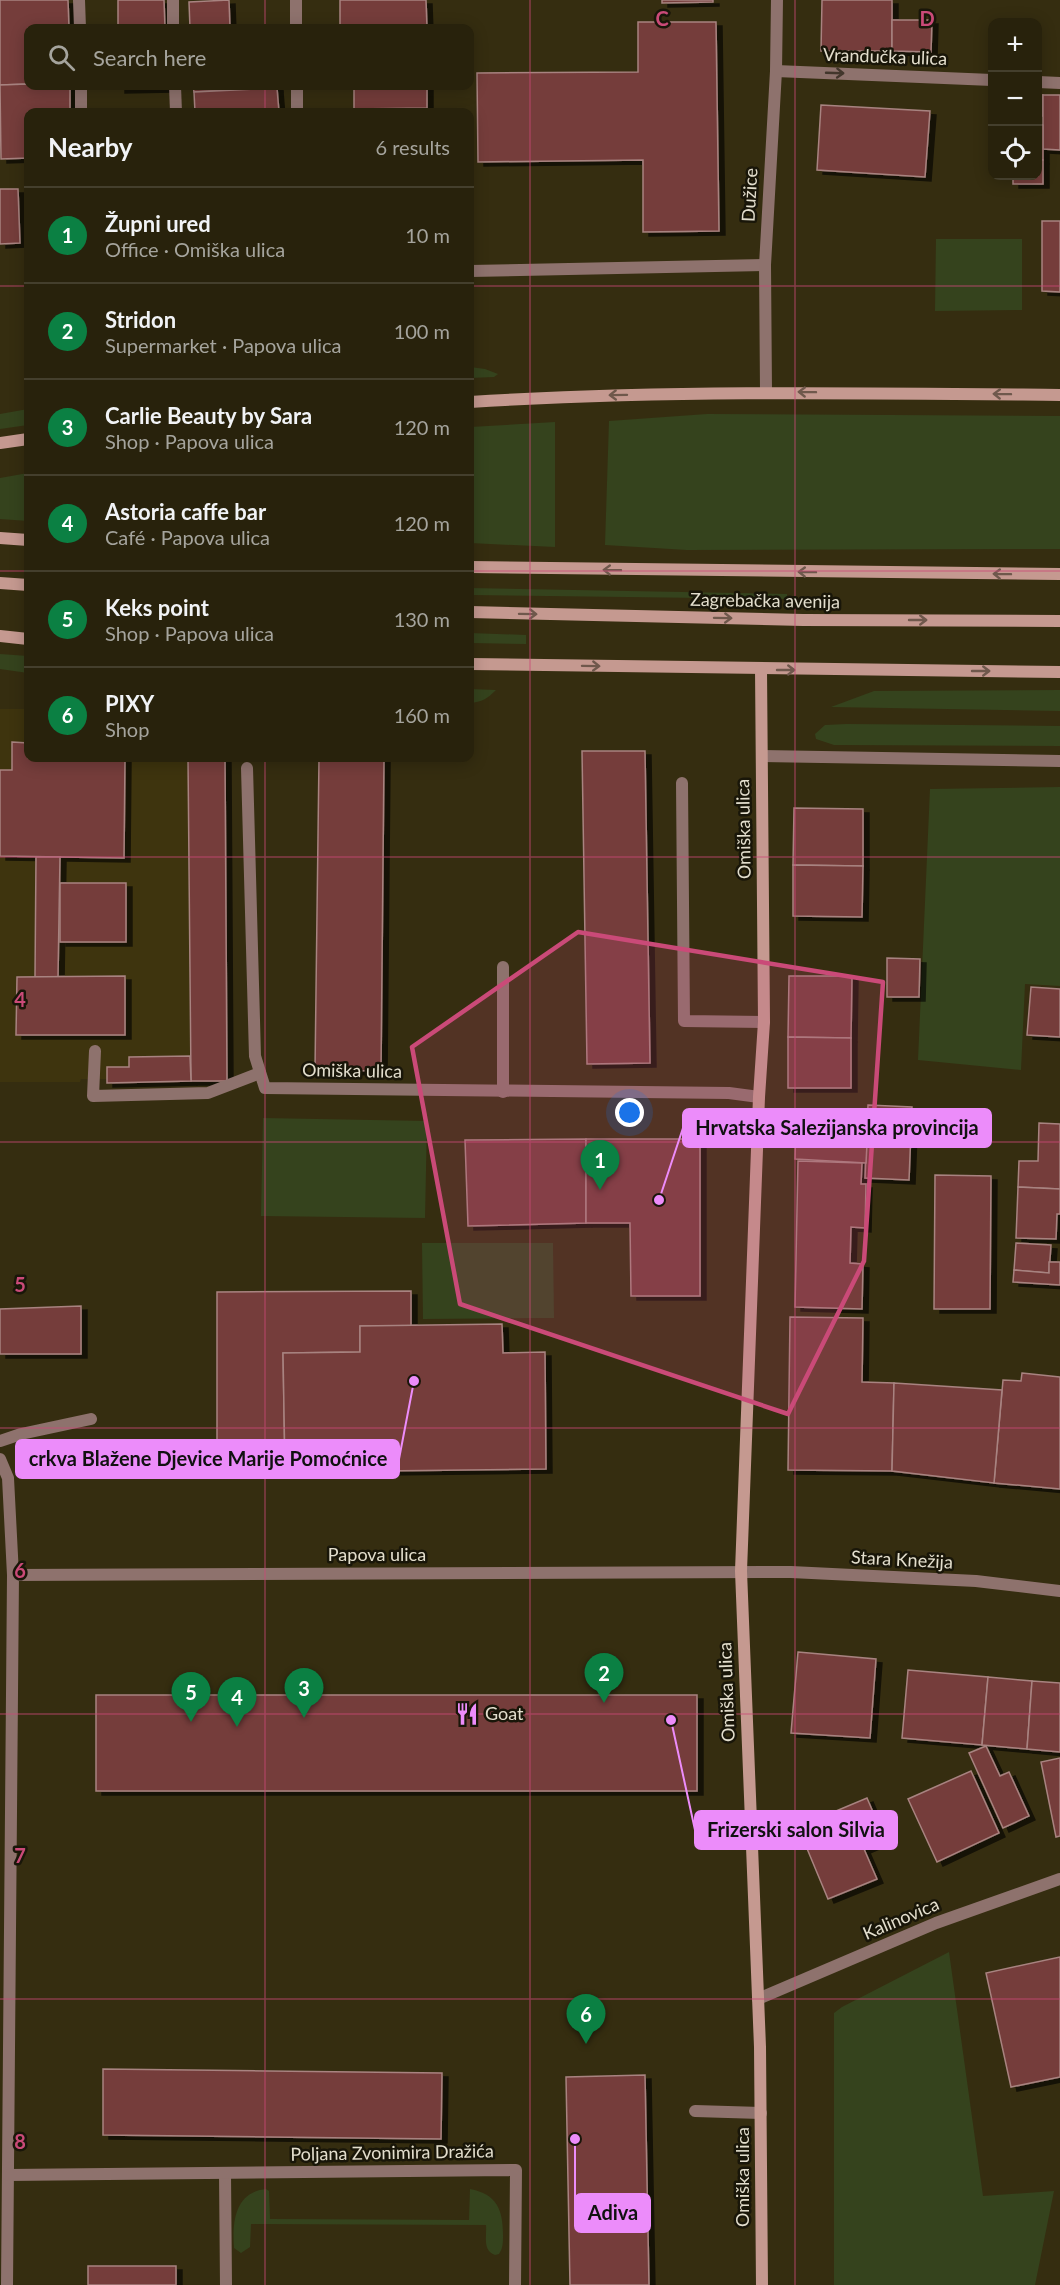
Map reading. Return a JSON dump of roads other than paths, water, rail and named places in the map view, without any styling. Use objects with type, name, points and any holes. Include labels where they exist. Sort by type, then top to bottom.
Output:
[{"type":"main road","points":[[474,402],[564,396],[766,392],[1060,395]]},
{"type":"main road","points":[[0,444],[24,440]]},
{"type":"main road","points":[[0,538],[24,540]]},
{"type":"main road","name":"Zagrebačka avenija","points":[[474,567],[1060,574]]},
{"type":"main road","points":[[0,583],[24,585]]},
{"type":"main road","name":"Zagrebačka avenija","points":[[474,612],[803,620],[1060,621]]},
{"type":"main road","points":[[0,636],[24,639]]},
{"type":"main road","points":[[474,664],[1060,672]]},
{"type":"main road","name":"Omiška ulica","points":[[761,669],[764,1022],[759,1097],[741,1571],[758,2000],[762,2285]]},
{"type":"street","points":[[79,0],[80,24]]},
{"type":"street","points":[[173,0],[173,24]]},
{"type":"street","points":[[296,0],[296,24]]},
{"type":"street","name":"Dužice","points":[[766,392],[765,264],[776,71],[777,0]]},
{"type":"street","name":"Vrandučka ulica","points":[[776,71],[988,80]]},
{"type":"street","points":[[1042,82],[1060,83]]},
{"type":"street","points":[[81,90],[81,108]]},
{"type":"street","points":[[175,90],[176,108]]},
{"type":"street","points":[[297,90],[297,108]]},
{"type":"street","points":[[474,271],[765,264]]},
{"type":"street","points":[[762,756],[1060,761]]},
{"type":"street","points":[[95,1051],[93,1096],[208,1093],[260,1073],[255,1056],[247,768]]},
{"type":"street","points":[[682,783],[684,1022],[764,1022]]},
{"type":"street","points":[[502,967],[502,1092]]},
{"type":"street","name":"Omiška ulica","points":[[260,1073],[265,1088],[729,1093],[759,1097]]},
{"type":"street","points":[[0,1441],[21,1434],[91,1419]]},
{"type":"street","points":[[0,1459],[8,1478],[13,1575],[5,1840],[7,2285]]},
{"type":"street","name":"Papova ulica","points":[[13,1575],[741,1571]]},
{"type":"street","name":"Stara Knežija","points":[[741,1571],[932,1579],[1060,1591]]},
{"type":"street","name":"Kalinovica","points":[[758,2000],[936,1923],[1060,1879]]},
{"type":"street","points":[[695,2111],[761,2113]]},
{"type":"street","name":"Poljana Zvonimira Dražića","points":[[8,2175],[516,2170],[515,2285]]},
{"type":"street","points":[[225,2173],[226,2285]]},
{"type":"place","name":"Župni ured","points":[[600,1190]]},
{"type":"place","name":"Hrvatska Salezijanska provincija","points":[[659,1200]]},
{"type":"place","name":"crkva Blažene Djevice Marije Pomoćnice","points":[[414,1381]]},
{"type":"place","name":"Stridon","points":[[604,1703]]},
{"type":"place","name":"Goat","points":[[467,1714]]},
{"type":"place","name":"Carlie Beauty by Sara","points":[[304,1718]]},
{"type":"place","name":"Frizerski salon Silvia","points":[[671,1720]]},
{"type":"place","name":"Keks point","points":[[191,1722]]},
{"type":"place","name":"Astoria caffe bar","points":[[237,1727]]},
{"type":"place","name":"PIXY","points":[[586,2044]]},
{"type":"place","name":"Adiva","points":[[575,2139]]}]
